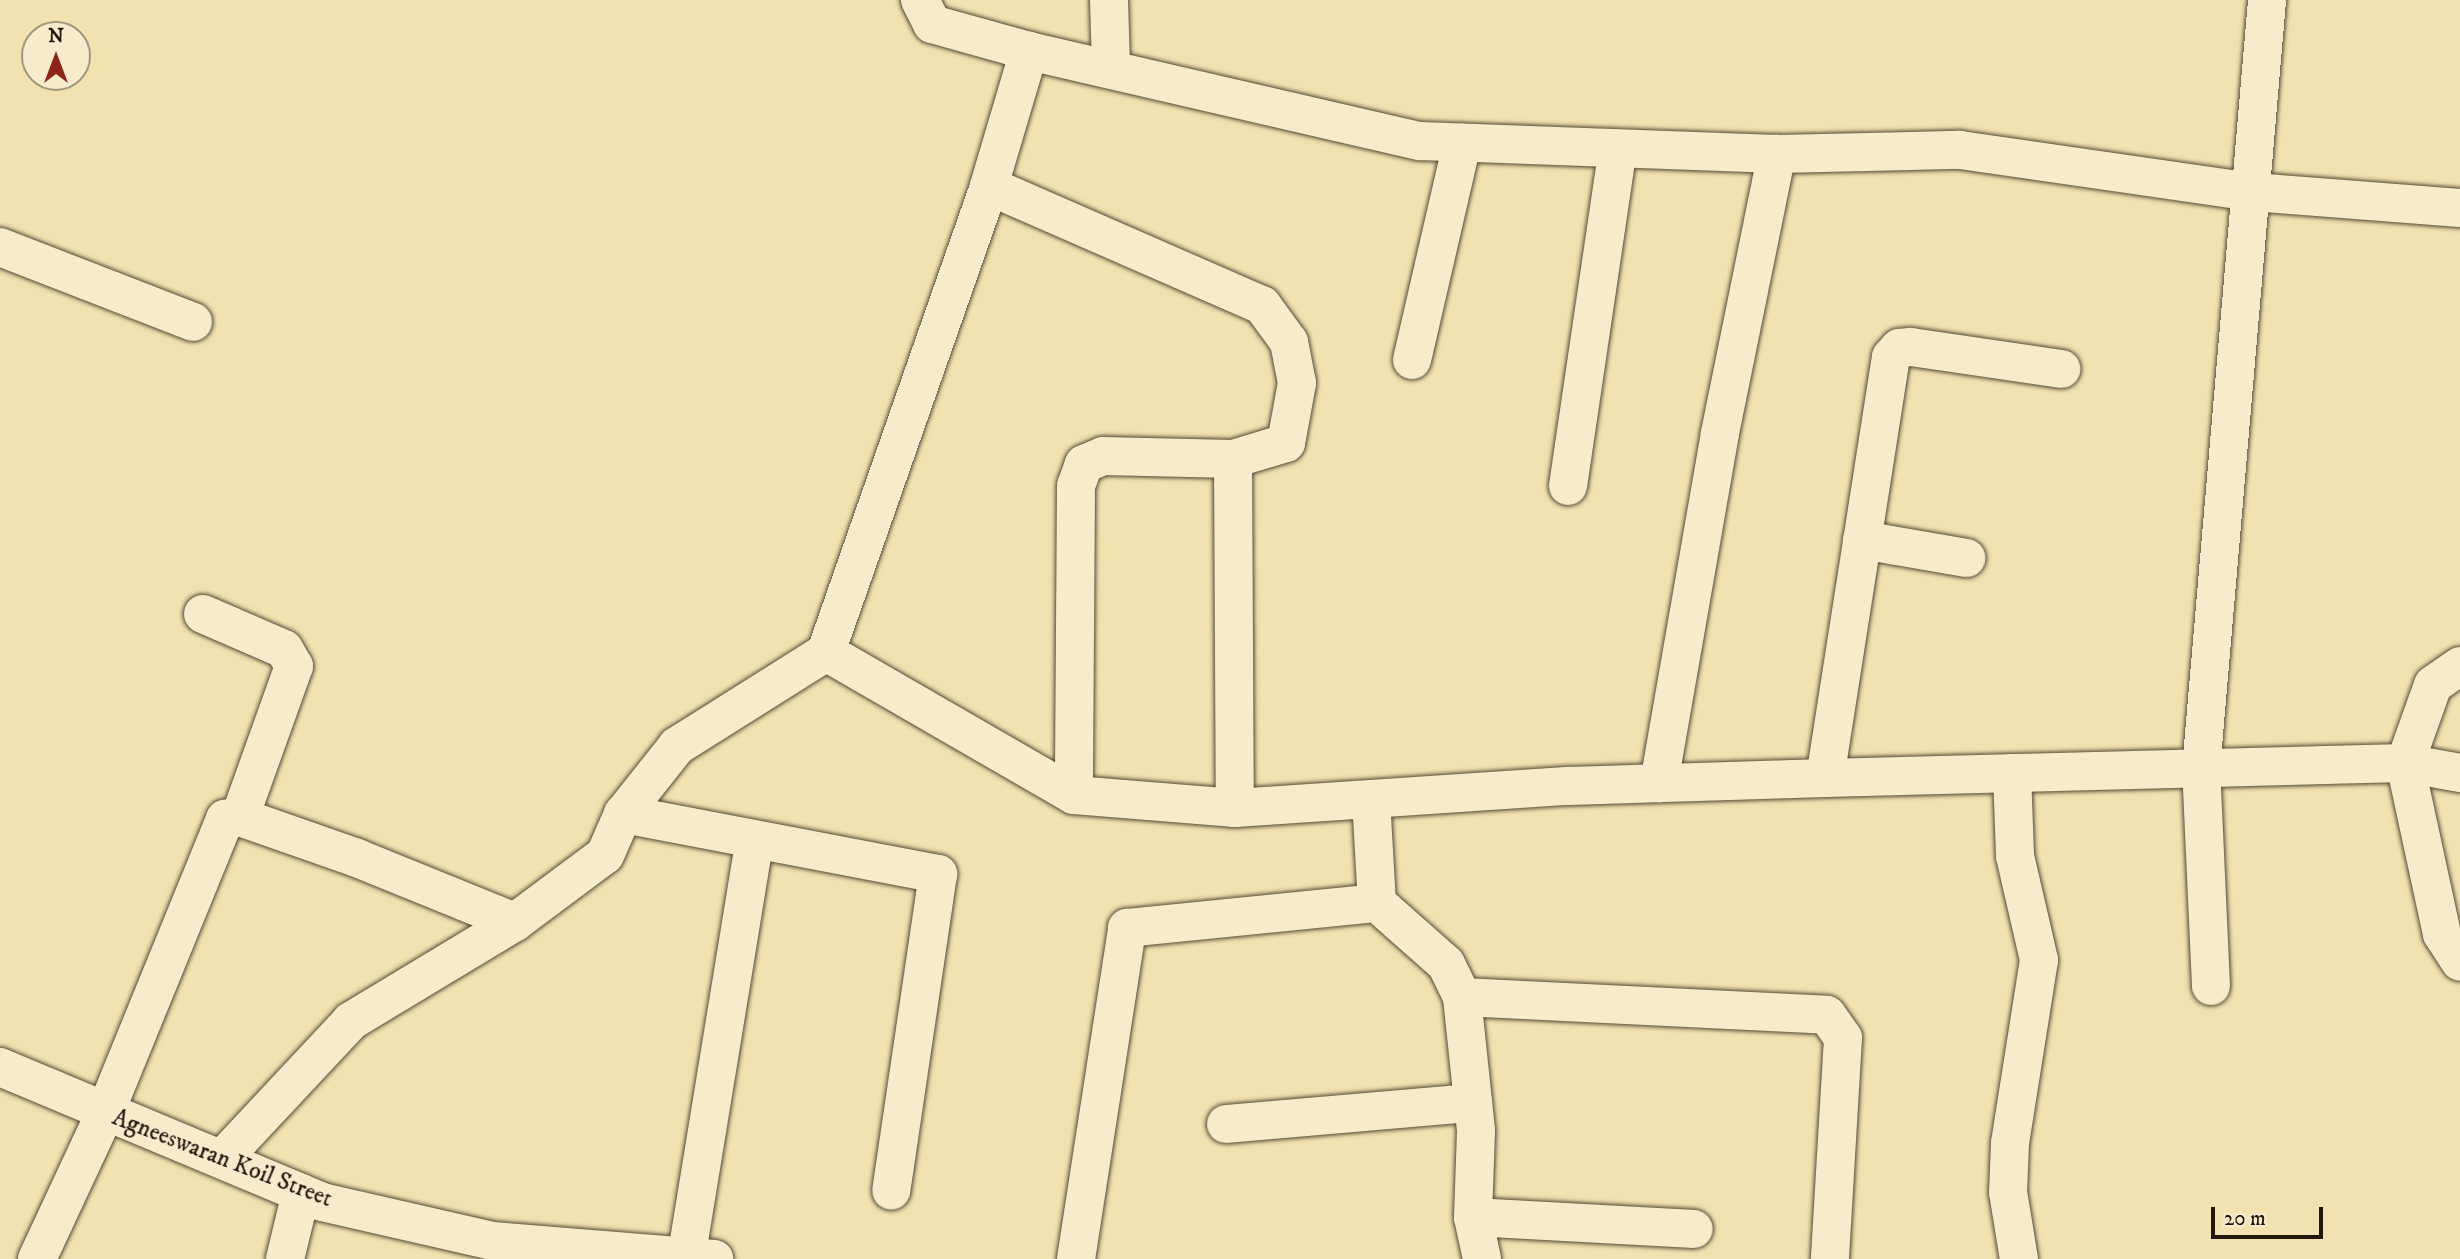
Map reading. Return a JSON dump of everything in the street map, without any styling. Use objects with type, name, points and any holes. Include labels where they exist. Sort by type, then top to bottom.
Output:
[{"type":"street","points":[[920,0],[932,24],[1029,51],[1111,66],[1420,141],[1777,154],[1960,150],[2252,192],[2460,208]]},
{"type":"street","points":[[1109,0],[1111,66]]},
{"type":"street","points":[[2211,986],[2201,769],[2267,0]]},
{"type":"street","points":[[223,1158],[351,1021],[515,922],[605,855],[623,814],[677,747],[826,652],[989,186],[1029,51]]},
{"type":"street","points":[[1412,360],[1462,142]]},
{"type":"street","points":[[1567,486],[1618,149]]},
{"type":"street","points":[[1659,783],[1720,433],[1777,154]]},
{"type":"street","points":[[989,186],[1262,305],[1289,342],[1297,383],[1294,419],[1286,443],[1234,459],[1102,456],[1084,464],[1076,486],[1074,795]]},
{"type":"street","points":[[0,247],[193,322]]},
{"type":"street","points":[[1825,778],[1891,357],[1899,348],[2061,369]]},
{"type":"street","points":[[1234,459],[1235,808]]},
{"type":"street","points":[[1863,540],[1966,558]]},
{"type":"street","points":[[203,614],[284,649],[294,666],[240,817]]},
{"type":"street","points":[[826,652],[1074,795],[1235,808],[1659,783],[1825,778],[2405,763],[2460,773]]},
{"type":"street","points":[[2454,944],[2405,763],[2433,685],[2460,666]]},
{"type":"street","points":[[2012,773],[2015,856],[2039,960],[2010,1143],[2008,1192],[2019,1259]]},
{"type":"street","points":[[1371,799],[1377,903],[1446,964],[1462,997],[1473,1103],[1473,1217],[1482,1259]]},
{"type":"street","points":[[623,814],[754,843],[938,874],[891,1191]]},
{"type":"street","points":[[37,1259],[105,1113],[217,830],[225,819],[240,817],[515,922]]},
{"type":"street","points":[[700,1256],[754,843]]},
{"type":"street","points":[[1076,1259],[1127,928],[1377,903]]},
{"type":"street","points":[[1462,997],[1827,1015],[1843,1038],[1830,1259]]},
{"type":"street","name":"Agneeswaran Koil Street","points":[[0,1067],[105,1113],[223,1158],[301,1193],[490,1250],[700,1256]]},
{"type":"street","points":[[1226,1124],[1473,1103]]},
{"type":"street","points":[[285,1259],[301,1193]]},
{"type":"street","points":[[1473,1217],[1694,1229]]}]
